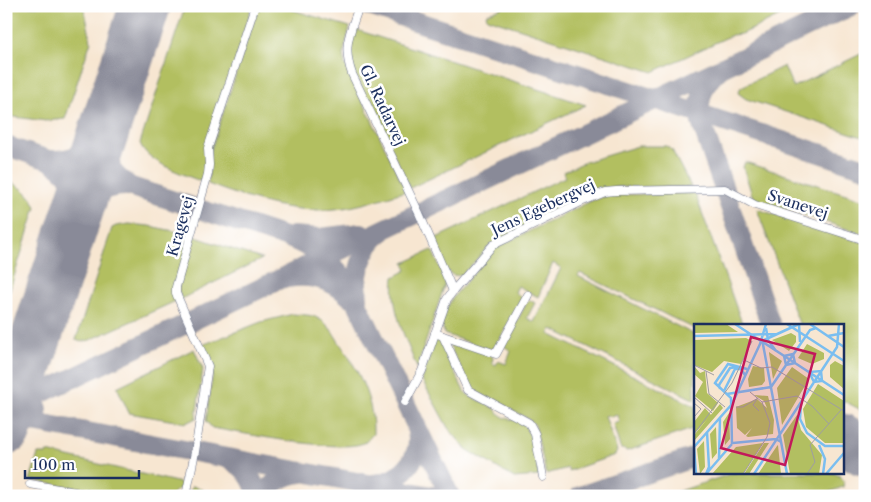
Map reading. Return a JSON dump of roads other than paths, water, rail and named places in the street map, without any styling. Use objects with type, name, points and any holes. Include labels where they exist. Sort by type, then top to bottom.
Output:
[{"type":"lane","name":"Kragevej","points":[[186,496],[195,452],[208,366],[178,298],[176,287],[208,174],[208,148],[255,6]]},
{"type":"lane","name":"Gl. Radarvej","points":[[359,6],[346,49],[347,62],[419,213],[453,291]]},
{"type":"lane","name":"Svanevej","points":[[725,189],[755,205],[865,240]]},
{"type":"lane","name":"Jens Egebergvej","points":[[405,402],[422,371],[447,299],[493,245],[599,194],[616,191],[725,189]]},
{"type":"lane","points":[[435,333],[496,354],[528,295]]},
{"type":"lane","points":[[443,336],[468,390],[529,423],[535,434],[543,477]]},
{"type":"lane","points":[[30,484],[92,495]]}]
